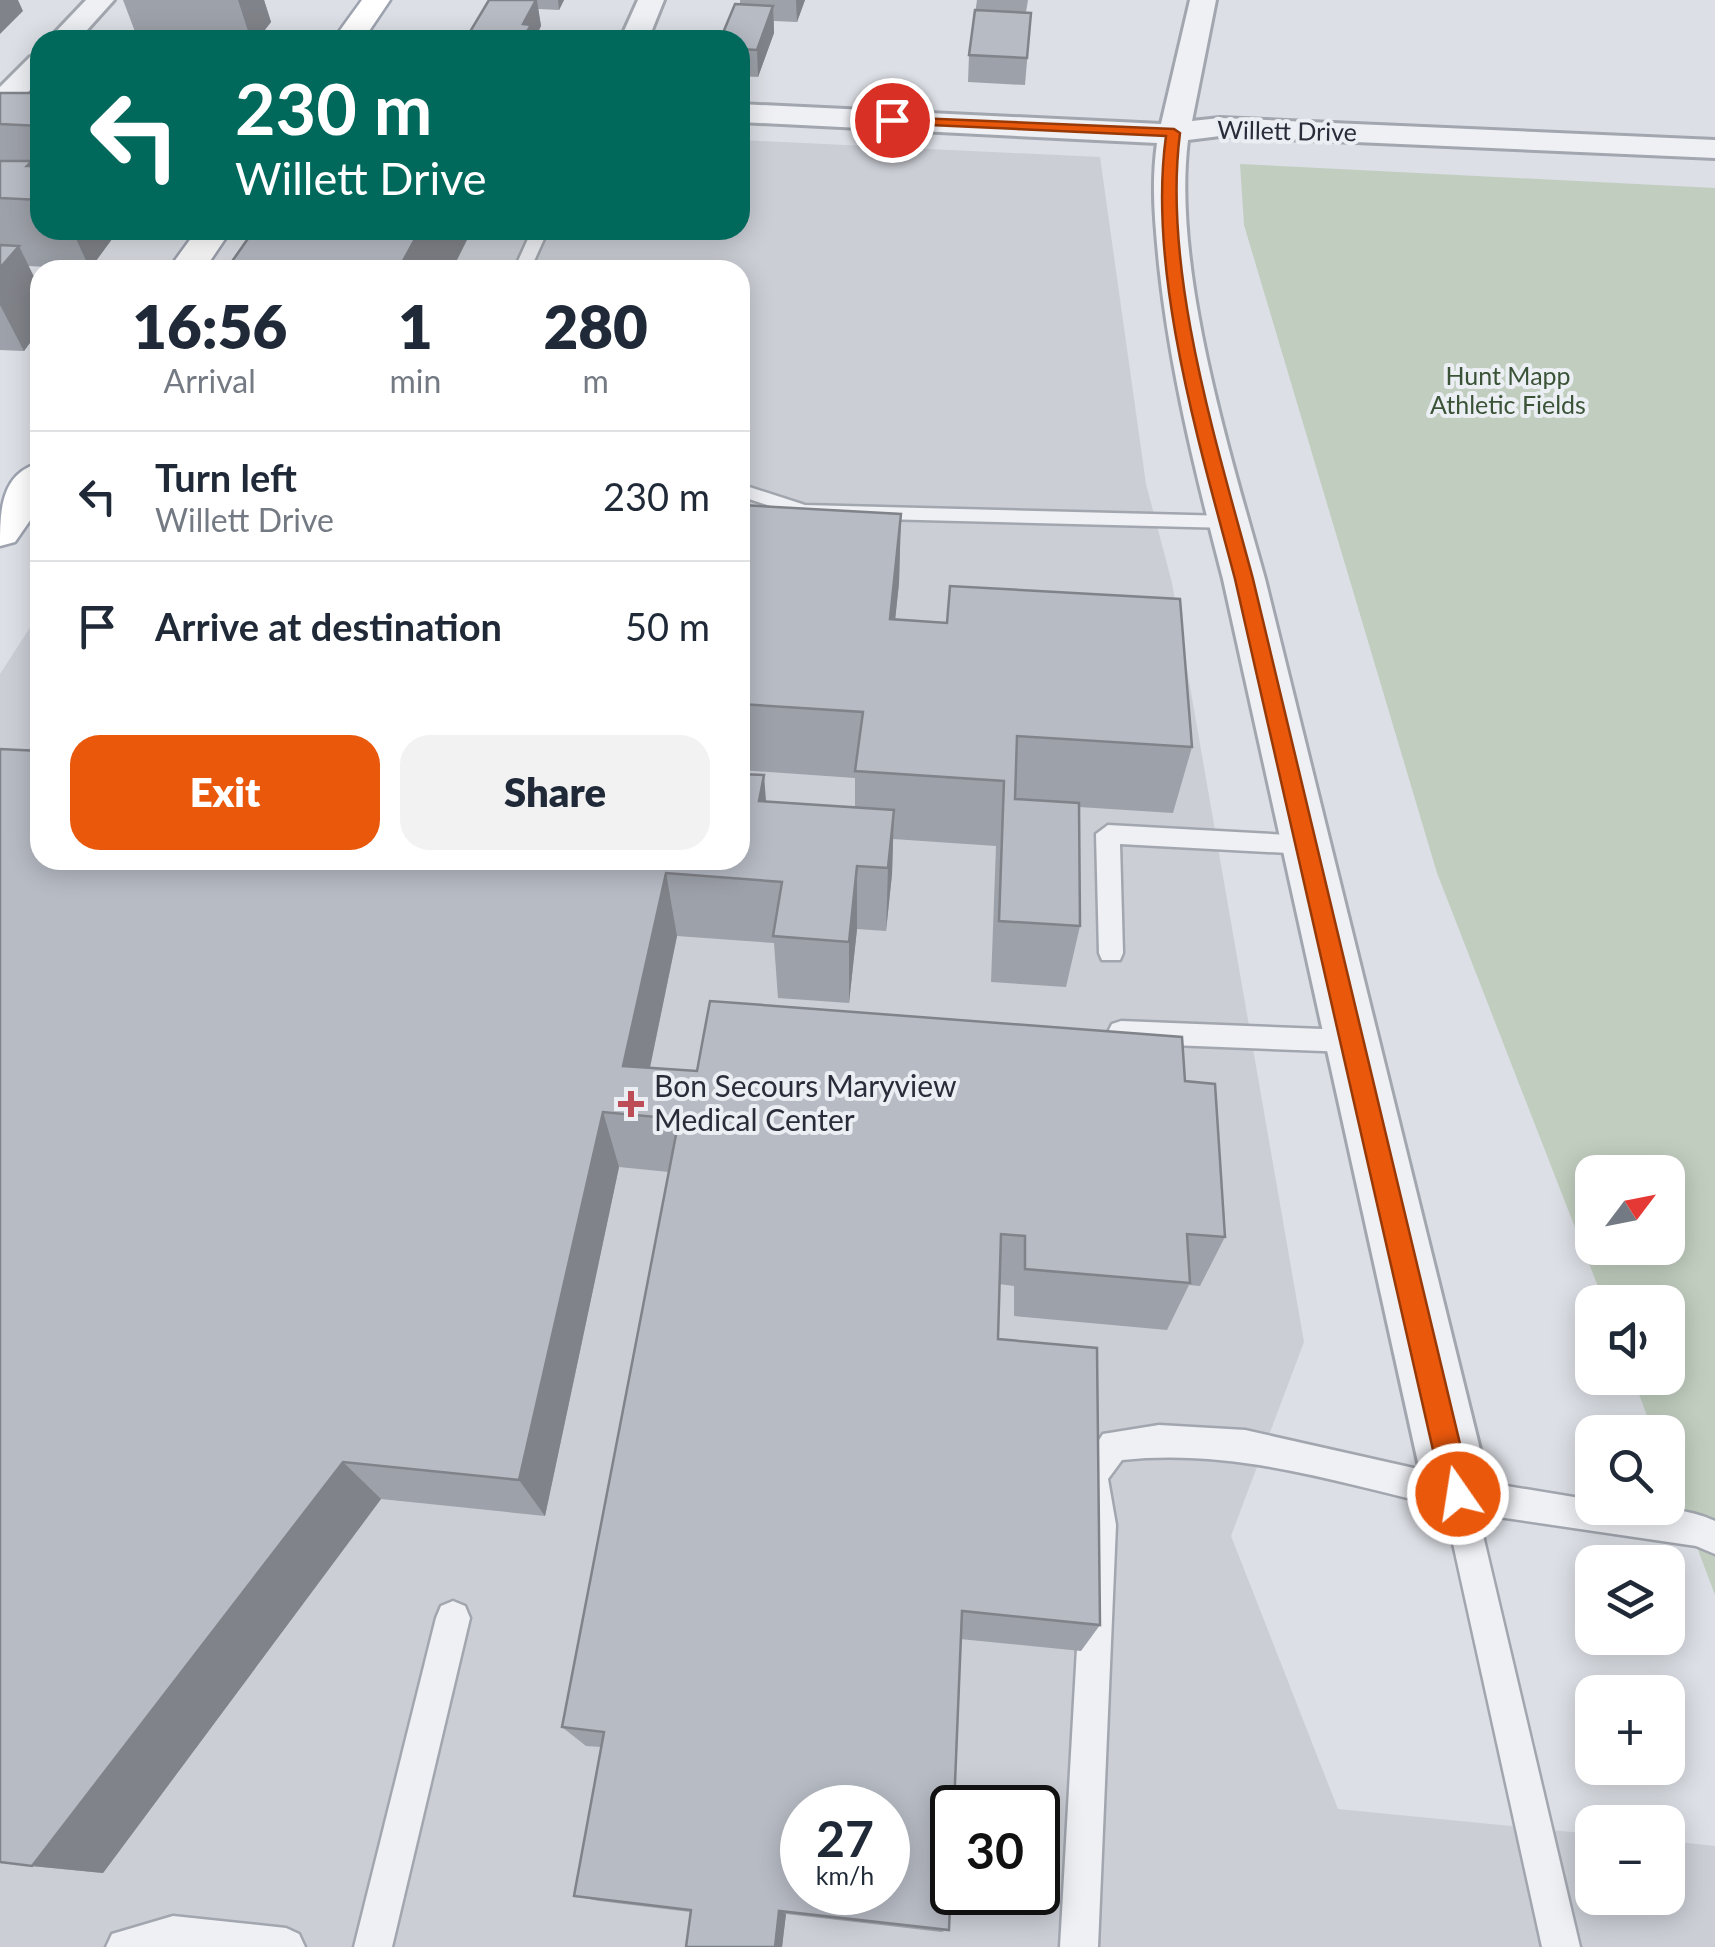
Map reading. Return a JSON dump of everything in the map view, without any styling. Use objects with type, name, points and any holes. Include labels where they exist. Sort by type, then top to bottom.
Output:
[{"type":"main road","points":[[355,30],[376,0]]},
{"type":"main road","points":[[0,532],[30,490]]},
{"type":"street","points":[[72,30],[100,0]]},
{"type":"street","points":[[638,30],[652,0]]},
{"type":"street","points":[[1204,0],[1167,182],[1180,298],[1208,441],[1458,1494]]},
{"type":"street","points":[[0,65],[30,65]]},
{"type":"street","points":[[0,104],[30,74]]},
{"type":"street","name":"Willett Drive","points":[[750,113],[1174,133],[1220,127],[1715,149]]},
{"type":"lane","points":[[750,493],[804,511],[1229,522]]},
{"type":"lane","points":[[1111,953],[1108,834],[1306,845]]},
{"type":"lane","points":[[1120,1032],[1349,1041]]},
{"type":"lane","points":[[1079,1947],[1100,1525],[1092,1475],[1114,1445],[1162,1438],[1276,1448],[1458,1494],[1699,1530],[1715,1538]]},
{"type":"lane","points":[[1458,1494],[1561,1947]]},
{"type":"lane","points":[[373,1947],[453,1618]]},
{"type":"lane","points":[[125,1947],[174,1934],[286,1947]]},
{"type":"shaded area","name":"Bon Secours Maryview Medical Center","points":[[750,140],[1100,157],[1146,484],[1172,583],[1304,1342],[1231,1536],[1338,1809],[1575,1832],[1575,1915],[1685,1915],[1685,1843],[1715,1846],[1715,1947],[0,1947],[0,674],[30,628],[30,870],[750,870],[750,260],[268,260],[280,240],[750,240]]},
{"type":"green space","name":"Hunt Mapp Athletic Fields","points":[[1240,164],[1715,188],[1715,1595],[1685,1515],[1685,1415],[1647,1415],[1639,1395],[1685,1395],[1685,1285],[1597,1285],[1590,1265],[1685,1265],[1685,1155],[1575,1155],[1575,1228],[1437,873],[1244,225]]},
{"type":"building","points":[[489,0],[536,0],[523,24],[531,25],[528,30],[471,30]]},
{"type":"building","points":[[735,4],[773,6],[757,50],[750,50],[750,30],[724,30]]},
{"type":"building","points":[[975,10],[1031,13],[1027,58],[969,55]]},
{"type":"building","points":[[0,93],[30,93],[30,126],[0,124]]},
{"type":"building","points":[[0,161],[30,161],[30,200],[0,198]]},
{"type":"building","points":[[247,240],[414,240],[404,260],[233,260]]},
{"type":"building","points":[[0,245],[19,246],[0,268]]},
{"type":"building","points":[[750,506],[901,514],[890,619],[947,623],[950,586],[1180,599],[1192,747],[1017,736],[1015,799],[1079,803],[1080,926],[999,921],[1004,781],[855,771],[863,712],[750,705]]},
{"type":"building","points":[[0,749],[30,750],[30,870],[750,870],[750,774],[764,775],[759,801],[894,810],[888,868],[857,866],[849,942],[773,936],[782,882],[666,873],[623,1066],[697,1071],[710,1001],[1182,1037],[1185,1081],[1215,1084],[1225,1237],[1187,1234],[1190,1283],[1025,1269],[1025,1236],[1001,1234],[998,1339],[1097,1348],[1100,1625],[962,1611],[955,1785],[930,1785],[930,1915],[950,1915],[949,1930],[815,1915],[910,1915],[910,1785],[780,1785],[780,1911],[775,1947],[686,1947],[691,1910],[574,1896],[604,1732],[562,1727],[679,1119],[603,1112],[519,1480],[343,1462],[32,1866],[0,1862]]},
{"type":"place","name":"Bon Secours Maryview Medical Center","points":[[631,1104]]},
{"type":"route","points":[[892,120],[1174,133],[1167,182],[1180,298],[1208,441],[1244,579],[1458,1494]]}]
